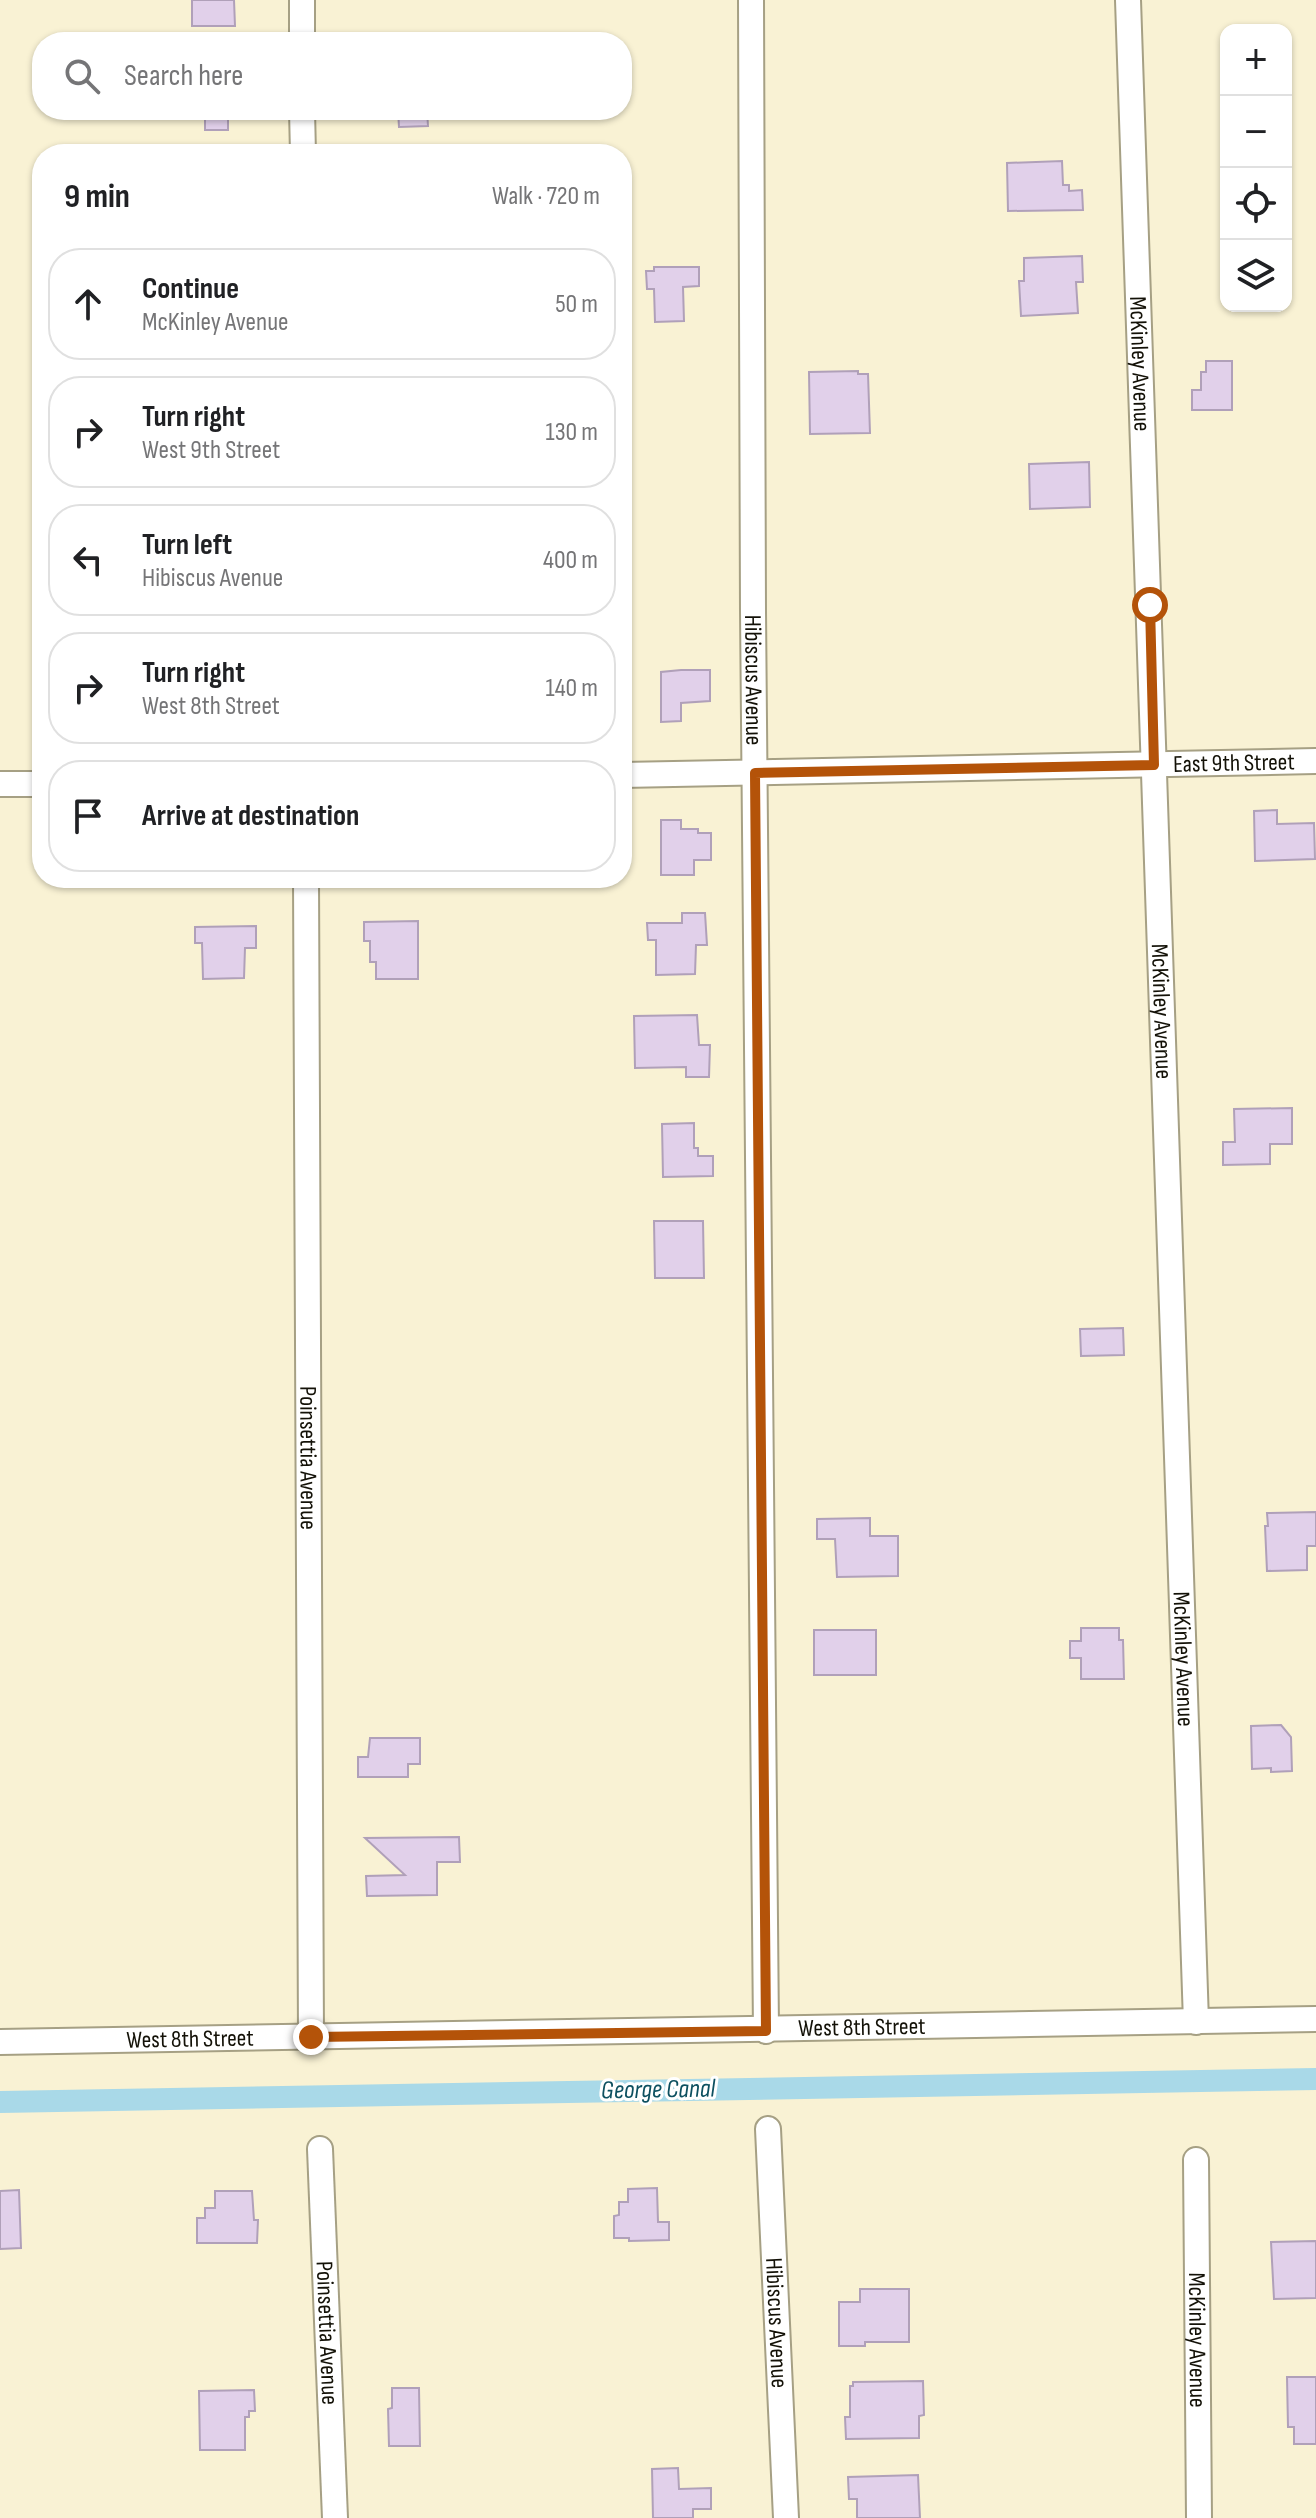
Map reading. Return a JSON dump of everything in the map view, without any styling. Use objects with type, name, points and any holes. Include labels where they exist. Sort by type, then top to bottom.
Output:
[{"type":"street","points":[[302,0],[302,32]]},
{"type":"street","name":"Hibiscus Avenue","points":[[751,0],[752,580],[766,2031]]},
{"type":"street","name":"McKinley Avenue","points":[[1128,0],[1196,2022]]},
{"type":"street","points":[[302,120],[303,144]]},
{"type":"street","name":"East 9th Street","points":[[632,775],[1316,761]]},
{"type":"street","points":[[0,784],[32,784]]},
{"type":"street","name":"Poinsettia Avenue","points":[[306,888],[311,2037]]},
{"type":"street","name":"West 8th Street","points":[[0,2042],[1316,2019]]},
{"type":"street","name":"Hibiscus Avenue","points":[[768,2129],[786,2518]]},
{"type":"street","name":"Poinsettia Avenue","points":[[320,2149],[335,2518]]},
{"type":"street","name":"McKinley Avenue","points":[[1196,2160],[1199,2518]]},
{"type":"building","points":[[192,0],[234,0],[235,26],[192,26]]},
{"type":"building","points":[[205,120],[228,120],[228,130],[205,130]]},
{"type":"building","points":[[399,120],[428,120],[428,126],[399,127]]},
{"type":"building","points":[[1062,161],[1063,185],[1069,185],[1069,191],[1082,190],[1083,210],[1008,211],[1007,163]]},
{"type":"building","points":[[1082,256],[1083,282],[1076,282],[1078,313],[1021,316],[1019,281],[1024,281],[1024,258]]},
{"type":"building","points":[[654,267],[699,267],[699,286],[683,287],[684,321],[655,322],[654,289],[647,289],[646,271],[654,271]]},
{"type":"building","points":[[1206,361],[1232,361],[1232,410],[1192,410],[1192,390],[1201,390],[1201,372],[1206,372]]},
{"type":"building","points":[[858,371],[858,374],[868,374],[870,433],[810,434],[809,372]]},
{"type":"building","points":[[1089,462],[1090,507],[1030,509],[1029,464]]},
{"type":"building","points":[[710,670],[710,701],[681,703],[681,721],[661,722],[661,672]]},
{"type":"building","points":[[1277,810],[1277,824],[1314,823],[1315,859],[1255,861],[1254,811]]},
{"type":"building","points":[[661,820],[681,820],[681,829],[711,833],[711,860],[694,860],[694,875],[661,875]]},
{"type":"building","points":[[682,913],[705,913],[707,945],[696,945],[695,974],[656,975],[656,940],[648,940],[647,923],[682,923]]},
{"type":"building","points":[[418,921],[418,979],[376,979],[376,962],[370,962],[370,941],[364,941],[364,922]]},
{"type":"building","points":[[256,926],[256,948],[245,948],[244,978],[203,979],[202,943],[195,943],[195,927]]},
{"type":"building","points":[[697,1015],[699,1045],[710,1045],[709,1077],[686,1077],[686,1067],[635,1068],[634,1016]]},
{"type":"building","points":[[1292,1108],[1292,1144],[1270,1144],[1270,1164],[1223,1165],[1223,1142],[1235,1142],[1234,1109]]},
{"type":"building","points":[[694,1123],[694,1148],[698,1148],[698,1156],[713,1156],[713,1176],[663,1177],[662,1124]]},
{"type":"building","points":[[654,1221],[703,1221],[704,1278],[655,1278]]},
{"type":"building","points":[[1123,1328],[1124,1355],[1081,1356],[1080,1329]]},
{"type":"building","points":[[1316,1512],[1316,1546],[1307,1546],[1307,1570],[1267,1571],[1267,1513]]},
{"type":"building","points":[[870,1518],[870,1536],[898,1536],[898,1576],[837,1577],[835,1539],[817,1539],[817,1519]]},
{"type":"building","points":[[1081,1628],[1119,1628],[1119,1640],[1123,1640],[1124,1679],[1081,1679],[1081,1658],[1070,1658],[1070,1641],[1081,1641]]},
{"type":"building","points":[[814,1630],[876,1630],[876,1675],[814,1675]]},
{"type":"building","points":[[1281,1725],[1291,1737],[1292,1771],[1252,1769],[1251,1726]]},
{"type":"building","points":[[370,1738],[420,1738],[420,1764],[408,1764],[408,1777],[358,1777],[358,1757],[368,1757]]},
{"type":"building","points":[[459,1837],[460,1862],[437,1862],[437,1895],[367,1896],[366,1876],[405,1875],[365,1838]]},
{"type":"building","points":[[657,2188],[658,2222],[669,2222],[669,2240],[629,2241],[629,2238],[614,2238],[614,2216],[619,2215],[619,2202],[628,2202],[628,2189]]},
{"type":"building","points":[[19,2190],[21,2248],[0,2249],[0,2191]]},
{"type":"building","points":[[215,2191],[252,2191],[254,2220],[258,2220],[257,2243],[197,2243],[197,2218],[205,2218],[205,2208],[215,2208]]},
{"type":"building","points":[[1316,2241],[1316,2298],[1274,2299],[1271,2242]]},
{"type":"building","points":[[860,2289],[909,2289],[909,2342],[865,2342],[865,2346],[839,2346],[839,2302],[860,2302]]},
{"type":"building","points":[[1287,2377],[1316,2377],[1316,2444],[1294,2444],[1294,2427],[1288,2427]]},
{"type":"building","points":[[923,2381],[924,2415],[919,2416],[919,2438],[846,2439],[845,2417],[850,2417],[850,2386],[853,2382]]},
{"type":"building","points":[[392,2388],[419,2388],[420,2446],[389,2446],[388,2409],[392,2408]]},
{"type":"building","points":[[254,2390],[255,2411],[249,2411],[249,2417],[245,2417],[245,2450],[200,2450],[199,2391]]},
{"type":"building","points":[[678,2468],[679,2489],[711,2488],[711,2509],[693,2509],[693,2518],[653,2518],[652,2469]]},
{"type":"building","points":[[918,2475],[920,2518],[857,2518],[857,2499],[849,2499],[848,2477]]},
{"type":"waterway","name":"George Canal","points":[[0,2102],[1316,2079]]},
{"type":"route","points":[[311,2037],[766,2031],[755,773],[1154,765],[1150,605]]}]
